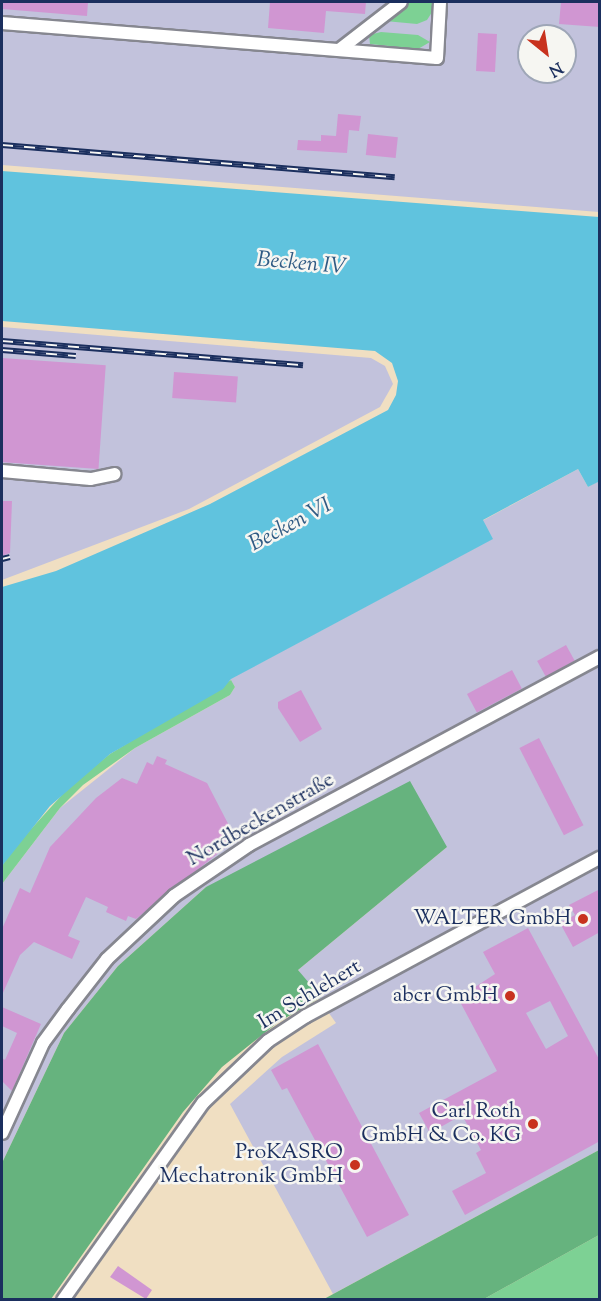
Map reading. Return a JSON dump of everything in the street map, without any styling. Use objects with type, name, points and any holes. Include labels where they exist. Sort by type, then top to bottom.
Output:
[{"type":"street","points":[[339,50],[401,2]]},
{"type":"street","points":[[2,23],[437,58],[440,2]]},
{"type":"street","points":[[2,471],[91,478],[114,474]]},
{"type":"street","name":"Nordbeckenstraße","points":[[2,1133],[43,1043],[107,959],[174,896],[249,845],[600,657]]},
{"type":"street","name":"Im Schlehert","points":[[63,1299],[203,1102],[268,1041],[306,1016],[600,858]]},
{"type":"shaded area","points":[[2,2],[599,2],[599,212],[2,165]]},
{"type":"shaded area","points":[[2,327],[371,358],[385,366],[393,384],[380,407],[189,509],[2,580]]},
{"type":"shaded area","points":[[578,469],[588,487],[599,481],[599,1150],[333,1294],[230,1104],[282,1057],[336,1023],[298,970],[447,847],[206,887],[118,966],[64,1033],[2,1163],[2,884],[60,808],[135,748],[230,695],[235,687],[230,679],[492,539],[482,521]]},
{"type":"green space","points":[[406,2],[435,2],[434,9],[427,20],[417,24],[385,21]]},
{"type":"green space","points":[[381,32],[418,35],[430,42],[418,49],[370,44],[369,35]]},
{"type":"green space","points":[[231,680],[235,687],[230,695],[135,748],[83,785],[60,808],[2,884],[2,866],[13,849],[71,785],[110,754]]},
{"type":"green space","points":[[410,781],[447,847],[298,970],[321,997],[277,1023],[222,1067],[183,1112],[51,1299],[2,1299],[2,1163],[64,1033],[118,966],[206,887]]},
{"type":"green space","points":[[599,1150],[599,1235],[484,1299],[324,1299]]},
{"type":"green space","points":[[599,1235],[599,1299],[484,1299]]},
{"type":"water","points":[[2,171],[599,217],[600,481],[588,487],[578,469],[483,520],[493,539],[231,679],[223,689],[110,754],[50,806],[2,866],[2,587],[56,571],[210,504],[388,410],[396,395],[398,381],[392,363],[375,351],[2,321]]},
{"type":"building","points":[[2,2],[88,2],[87,16],[2,9]]},
{"type":"building","points":[[270,2],[366,2],[365,14],[326,11],[324,33],[268,28]]},
{"type":"building","points":[[561,2],[600,2],[600,27],[559,24]]},
{"type":"building","points":[[478,33],[497,34],[495,72],[476,71]]},
{"type":"building","points":[[338,114],[361,116],[359,131],[349,130],[347,153],[297,150],[298,140],[321,141],[321,135],[336,136]]},
{"type":"building","points":[[368,134],[398,137],[396,158],[366,155]]},
{"type":"building","points":[[2,358],[106,365],[98,469],[2,462]]},
{"type":"building","points":[[174,372],[238,376],[236,402],[172,398]]},
{"type":"building","points":[[2,501],[12,501],[10,553],[2,556]]},
{"type":"building","points":[[566,645],[575,661],[546,677],[537,661]]},
{"type":"building","points":[[512,670],[522,689],[477,712],[467,694]]},
{"type":"building","points":[[301,690],[322,729],[300,742],[278,708],[278,702]]},
{"type":"building","points":[[539,738],[583,825],[564,835],[519,748]]},
{"type":"building","points":[[157,756],[167,760],[165,764],[207,783],[236,839],[136,919],[128,916],[126,921],[106,912],[108,907],[86,897],[68,936],[80,941],[72,959],[34,942],[20,955],[2,995],[2,929],[20,888],[30,893],[50,847],[96,798],[122,778],[137,784],[147,762],[153,765]]},
{"type":"building","name":"WALTER GmbH","points":[[600,889],[600,932],[573,947],[560,923],[575,915],[569,905]]},
{"type":"building","name":"Carl Roth GmbH & Co. KG","points":[[528,928],[600,1061],[600,1141],[465,1215],[452,1191],[486,1173],[476,1153],[481,1150],[462,1115],[430,1133],[419,1113],[497,1071],[458,998],[495,974],[483,952]],"holes":[[[550,1001],[568,1036],[546,1049],[526,1013]]]},
{"type":"building","points":[[2,1007],[41,1024],[12,1091],[2,1081],[2,1058],[5,1060],[17,1033],[2,1026]]},
{"type":"building","name":"ProKASRO Mechatronik GmbH","points":[[318,1044],[409,1215],[367,1237],[287,1088],[282,1090],[271,1070]]},
{"type":"building","points":[[118,1266],[152,1290],[146,1299],[110,1277]]},
{"type":"railway","points":[[2,145],[395,177]]},
{"type":"railway","points":[[2,341],[303,365]]},
{"type":"railway","points":[[2,350],[76,356]]},
{"type":"railway","points":[[2,559],[10,557]]},
{"type":"place","name":"WALTER GmbH","points":[[583,919]]},
{"type":"place","name":"abcr GmbH","points":[[510,996]]},
{"type":"place","name":"Carl Roth GmbH & Co. KG","points":[[533,1124]]},
{"type":"place","name":"ProKASRO Mechatronik GmbH","points":[[355,1165]]},
{"type":"water label","name":"Becken IV","points":[[302,265]]},
{"type":"water label","name":"Becken VI","points":[[291,526]]}]
